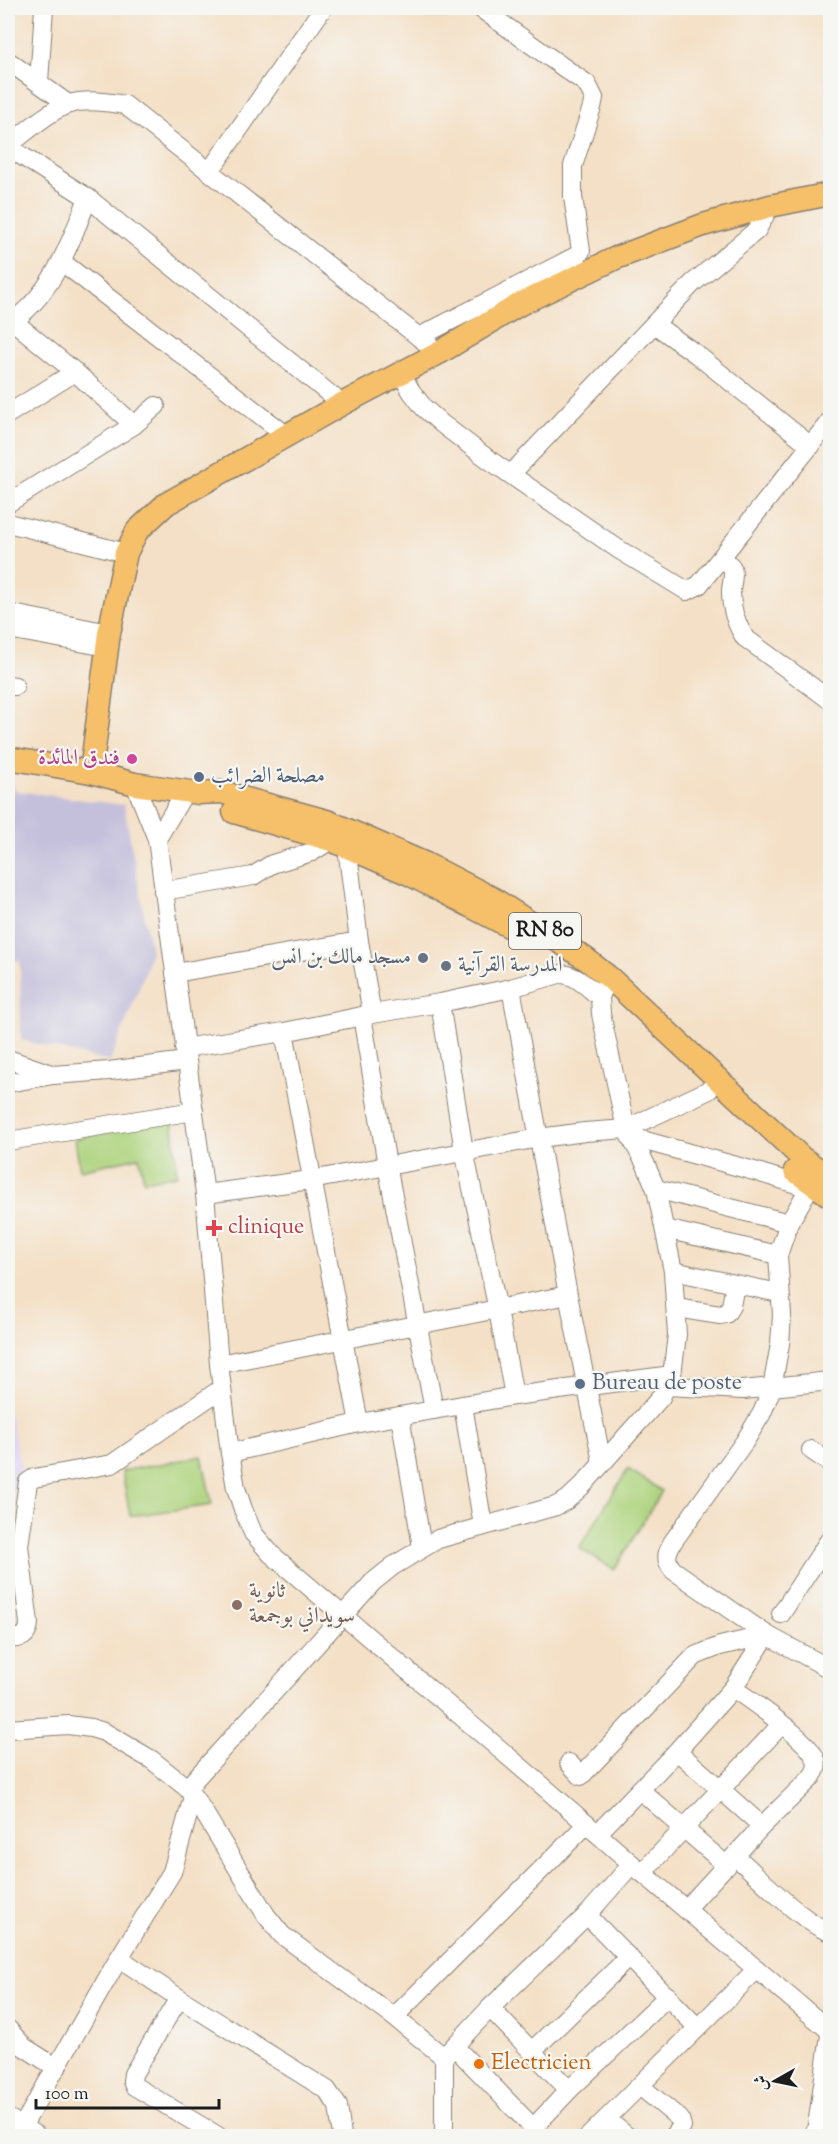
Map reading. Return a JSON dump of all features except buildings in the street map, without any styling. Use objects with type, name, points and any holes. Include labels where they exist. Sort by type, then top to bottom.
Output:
[{"type":"main road","points":[[92,772],[108,640],[126,553],[137,531],[166,504],[286,435],[439,352],[520,304],[616,258],[704,225],[770,206],[831,194]]},
{"type":"main road","name":"RN 80","points":[[8,758],[92,772],[135,784],[192,792],[221,792],[327,821],[415,859],[501,921],[557,954],[602,992],[791,1168],[818,1180]]},
{"type":"main road","name":"RN 80","points":[[192,792],[218,807],[339,844],[454,888],[492,898],[539,927],[611,979],[802,1158],[831,1196]]},
{"type":"street","points":[[39,82],[44,8]]},
{"type":"street","points":[[210,171],[323,8]]},
{"type":"street","points":[[419,337],[578,255],[581,251],[573,197],[573,166],[592,107],[594,98],[592,93],[587,84],[480,8]]},
{"type":"street","points":[[8,61],[68,104]]},
{"type":"street","points":[[342,404],[88,198],[8,146],[38,122],[68,104],[91,101],[125,105],[439,352]]},
{"type":"street","points":[[88,198],[62,262],[41,293],[10,322],[75,372],[134,425]]},
{"type":"street","points":[[511,474],[693,283],[757,230],[770,206]]},
{"type":"street","points":[[62,262],[286,435]]},
{"type":"street","points":[[654,324],[696,354],[811,446]]},
{"type":"street","points":[[8,414],[75,372]]},
{"type":"street","points":[[401,373],[424,408],[511,474],[618,549],[687,591],[699,585],[831,421]]},
{"type":"street","points":[[8,503],[134,425],[156,406]]},
{"type":"street","points":[[8,523],[126,553]]},
{"type":"street","points":[[721,558],[731,566],[733,575],[731,595],[734,613],[745,638],[831,700]]},
{"type":"street","points":[[8,613],[108,640]]},
{"type":"street","points":[[8,628],[108,640]]},
{"type":"street","points":[[135,784],[157,839],[205,1194],[221,1389],[236,1488],[254,1533],[271,1554],[831,2033],[819,2116],[813,2136]]},
{"type":"street","points":[[157,839],[192,792]]},
{"type":"street","points":[[163,891],[253,876],[272,864],[339,844],[359,940],[387,1165],[434,1410]]},
{"type":"street","points":[[175,973],[359,940]]},
{"type":"street","points":[[8,1083],[53,1075],[109,1071],[284,1032],[512,988],[564,974],[602,992],[601,1014],[605,1037],[629,1133],[656,1189],[665,1229],[673,1271],[677,1335],[670,1380],[661,1397],[583,1485],[567,1500],[556,1506],[438,1539],[393,1566],[373,1582],[343,1615],[190,1793],[172,1872],[119,1958],[22,2127]]},
{"type":"street","points":[[512,988],[568,1295],[602,1462]]},
{"type":"street","points":[[440,1003],[464,1151],[514,1396]]},
{"type":"street","points":[[284,1032],[359,1423]]},
{"type":"street","points":[[8,1059],[53,1075]]},
{"type":"street","points":[[629,1133],[709,1090]]},
{"type":"street","points":[[8,1141],[194,1111]]},
{"type":"street","points":[[205,1194],[311,1180],[464,1151],[585,1132],[629,1133],[744,1168],[818,1180],[789,1223],[777,1255],[782,1315],[780,1344],[772,1388],[762,1413],[745,1441],[672,1543],[667,1552],[667,1562],[673,1570],[767,1635],[831,1669]]},
{"type":"street","points":[[656,1189],[789,1223]]},
{"type":"street","points":[[665,1229],[777,1255]]},
{"type":"street","points":[[673,1271],[779,1293]]},
{"type":"street","points":[[676,1308],[724,1315],[729,1311],[735,1285]]},
{"type":"street","points":[[219,1364],[568,1295]]},
{"type":"street","points":[[230,1453],[359,1423],[587,1385],[670,1380],[743,1390],[831,1381]]},
{"type":"street","points":[[8,1639],[22,1638],[29,1630],[13,1547],[28,1482],[34,1478],[112,1464],[221,1389]]},
{"type":"street","points":[[464,1405],[483,1526]]},
{"type":"street","points":[[400,1416],[422,1547]]},
{"type":"street","points":[[811,1450],[831,1463]]},
{"type":"street","points":[[781,1614],[831,1539]]},
{"type":"street","points":[[394,2017],[593,1829],[640,1790],[733,1688],[767,1635]]},
{"type":"street","points":[[569,1763],[581,1776],[695,1656],[720,1646],[767,1635]]},
{"type":"street","points":[[686,1909],[762,1826],[811,1778],[816,1770],[813,1753],[801,1740],[733,1688]]},
{"type":"street","points":[[8,1729],[68,1725],[91,1728],[104,1732],[152,1760],[190,1793],[274,1927],[292,1944],[394,2017],[449,2052],[537,2132],[569,2090],[668,1996]]},
{"type":"street","points":[[444,2136],[449,2052],[490,2008],[587,1915],[683,1828],[781,1725]]},
{"type":"street","points":[[677,1751],[762,1826]]},
{"type":"street","points":[[640,1790],[683,1828],[731,1861],[820,1929],[831,1932]]},
{"type":"street","points":[[587,1915],[697,2027]]},
{"type":"street","points":[[532,2051],[629,1957]]},
{"type":"street","points":[[119,1958],[327,2090],[338,2106],[342,2136]]},
{"type":"street","points":[[589,2136],[757,1969]]},
{"type":"street","points":[[179,1998],[133,2074],[132,2081],[134,2086],[218,2136]]},
{"type":"street","points":[[490,2008],[569,2090]]},
{"type":"street","points":[[8,2029],[24,2047],[57,2068]]},
{"type":"street","points":[[640,2086],[680,2119],[682,2126],[674,2136]]},
{"type":"street","points":[[606,2119],[627,2136]]},
{"type":"shaded area","points":[[8,780],[16,791],[124,805],[151,952],[110,1062],[21,1040],[20,960],[8,962]]},
{"type":"shaded area","points":[[8,1405],[22,1474],[11,1497],[8,1498]]},
{"type":"green space","points":[[172,1113],[177,1175],[144,1181],[139,1157],[80,1170],[75,1139]]},
{"type":"green space","points":[[202,1456],[212,1505],[130,1516],[122,1471]]},
{"type":"green space","points":[[628,1469],[662,1491],[614,1570],[579,1548]]},
{"type":"place","name":"فندق المائدة","points":[[132,759]]},
{"type":"place","name":"مصلحة الضرائب","points":[[199,777]]},
{"type":"place","name":"مسجد مالك بن انس","points":[[423,958]]},
{"type":"place","name":"المدرسة القرآنية","points":[[446,966]]},
{"type":"place","name":"clinique","points":[[214,1228]]},
{"type":"place","name":"Bureau de poste","points":[[580,1384]]},
{"type":"place","name":"ثانوية سويداني بوجمعة","points":[[237,1605]]},
{"type":"place","name":"Electricien","points":[[479,2064]]}]
